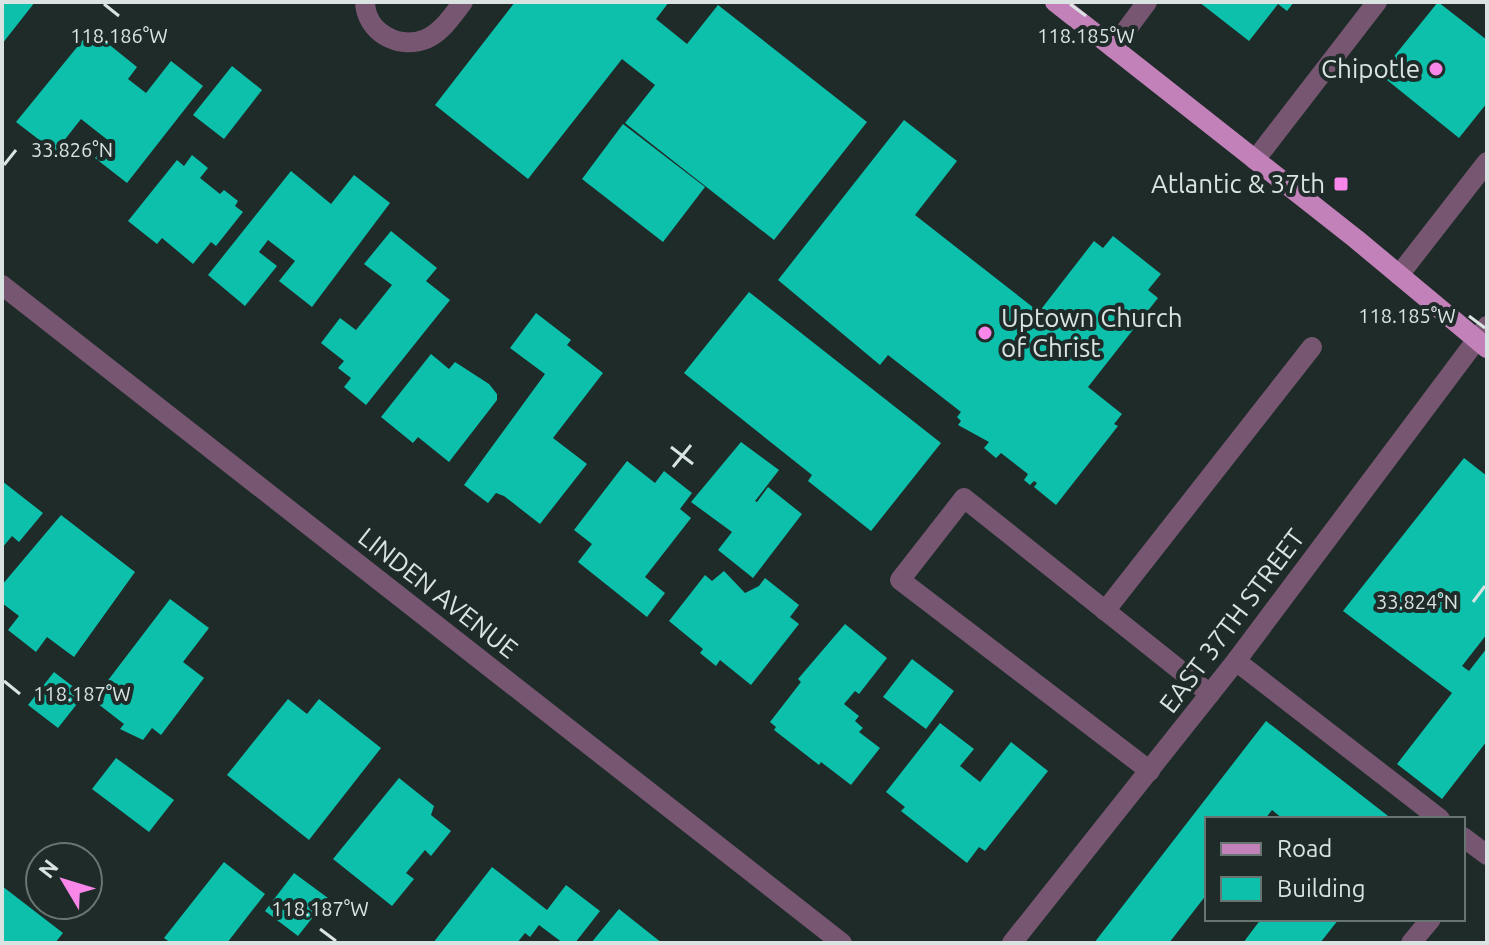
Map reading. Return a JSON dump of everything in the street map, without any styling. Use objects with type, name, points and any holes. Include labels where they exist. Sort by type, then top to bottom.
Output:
[{"type":"main road","points":[[1055,2],[1483,338]]},
{"type":"street","points":[[365,2],[365,13],[380,34],[401,42],[426,39],[444,26],[463,2]]},
{"type":"street","points":[[1113,48],[1147,2]]},
{"type":"street","points":[[1255,160],[1377,2]]},
{"type":"street","points":[[1399,275],[1487,162]]},
{"type":"street","name":"LINDEN AVENUE","points":[[2,285],[842,943]]},
{"type":"street","name":"EAST 37TH STREET","points":[[1012,943],[1236,661],[1483,338]]},
{"type":"street","points":[[1105,611],[1312,347]]},
{"type":"street","points":[[1150,771],[900,580],[964,498],[1210,694]]},
{"type":"street","points":[[1236,661],[1437,817]]},
{"type":"street","points":[[1465,838],[1487,855]]},
{"type":"street","points":[[1411,943],[1429,921]]},
{"type":"building","points":[[2,2],[35,2],[2,44]]},
{"type":"building","points":[[515,2],[669,2],[656,19],[687,44],[718,5],[867,122],[774,240],[625,123],[655,85],[622,59],[528,179],[435,105]]},
{"type":"building","points":[[1199,2],[1294,2],[1287,11],[1278,4],[1249,41]]},
{"type":"building","name":"Chipotle","points":[[1438,2],[1487,40],[1487,103],[1459,138],[1377,72],[1381,68],[1383,70]]},
{"type":"building","points":[[91,30],[137,67],[128,79],[146,93],[171,61],[203,86],[127,183],[95,158],[109,141],[81,119],[55,152],[16,122]]},
{"type":"building","points":[[232,66],[262,90],[224,139],[193,115]]},
{"type":"building","name":"Uptown Church of Christ","points":[[904,120],[957,161],[915,215],[1039,312],[1094,241],[1103,248],[1113,236],[1161,274],[1148,290],[1158,298],[1088,387],[1122,414],[1114,424],[1118,426],[1056,505],[1034,487],[1037,483],[1034,481],[1030,485],[1024,480],[1028,474],[1001,453],[996,458],[984,448],[989,442],[958,425],[961,421],[957,417],[961,412],[888,355],[880,365],[778,280]]},
{"type":"building","points":[[623,124],[705,187],[663,242],[582,179]]},
{"type":"building","points":[[192,155],[208,168],[200,178],[220,194],[224,190],[238,201],[235,206],[243,212],[216,246],[211,242],[193,264],[162,238],[157,244],[128,221],[177,160],[184,166]]},
{"type":"building","points":[[291,171],[331,204],[354,175],[390,203],[312,307],[279,281],[295,261],[268,240],[259,252],[277,266],[245,306],[208,275]]},
{"type":"building","points":[[391,231],[437,268],[426,281],[450,300],[366,405],[344,387],[351,378],[338,368],[344,361],[321,343],[340,318],[356,330],[392,285],[364,264]]},
{"type":"building","points":[[749,292],[941,443],[871,531],[808,481],[812,475],[684,373]]},
{"type":"building","points":[[536,313],[571,340],[567,345],[603,373],[553,438],[587,464],[540,524],[504,496],[496,493],[488,503],[464,485],[545,374],[510,348]]},
{"type":"building","points":[[431,354],[449,369],[455,362],[489,384],[497,394],[497,400],[449,462],[418,437],[413,443],[381,417]]},
{"type":"building","points":[[741,442],[779,470],[755,501],[768,487],[802,514],[753,578],[718,550],[732,532],[691,502]]},
{"type":"building","points":[[1464,458],[1487,476],[1487,634],[1462,666],[1469,671],[1487,648],[1487,741],[1442,799],[1397,764],[1452,693],[1343,611]]},
{"type":"building","points":[[627,461],[655,483],[664,471],[692,493],[680,509],[691,518],[645,577],[665,593],[647,617],[578,562],[592,544],[574,530]]},
{"type":"building","points":[[2,481],[43,513],[19,542],[12,536],[2,548]]},
{"type":"building","points":[[61,515],[135,572],[74,657],[47,637],[36,652],[8,630],[19,616],[2,603],[2,585]]},
{"type":"building","points":[[724,571],[745,593],[759,586],[765,578],[799,605],[790,617],[799,624],[751,685],[720,660],[716,666],[700,653],[703,649],[669,621],[705,575],[712,581]]},
{"type":"building","points":[[170,599],[209,628],[183,662],[204,678],[161,735],[152,728],[143,740],[120,729],[124,724],[93,700]]},
{"type":"building","points":[[845,624],[887,658],[859,694],[855,691],[844,704],[859,716],[855,721],[863,728],[859,732],[880,748],[851,785],[774,730],[776,727],[770,722],[801,682],[798,679]]},
{"type":"building","points":[[912,659],[954,691],[926,729],[883,697]]},
{"type":"building","points":[[54,672],[84,695],[58,728],[28,705]]},
{"type":"building","points":[[288,699],[307,714],[319,699],[381,748],[309,840],[227,775]]},
{"type":"building","points":[[1266,721],[1389,817],[1281,817],[1272,810],[1267,817],[1205,817],[1205,897],[1169,943],[1094,943]]},
{"type":"building","points":[[940,723],[974,749],[960,766],[980,782],[1011,742],[1048,771],[985,851],[979,847],[967,863],[901,811],[905,807],[886,792]]},
{"type":"building","points":[[116,758],[174,800],[149,832],[92,789]]},
{"type":"building","points":[[399,778],[434,806],[431,815],[451,831],[431,856],[425,850],[406,873],[414,879],[392,906],[333,859]]},
{"type":"building","points":[[224,862],[265,894],[227,943],[171,943],[164,938]]},
{"type":"building","points":[[492,867],[547,910],[566,885],[600,911],[575,943],[563,943],[539,925],[530,937],[525,933],[517,943],[433,943]]},
{"type":"building","points":[[294,873],[328,898],[298,936],[265,911]]},
{"type":"building","points":[[2,886],[24,903],[24,921],[47,921],[63,933],[55,943],[2,943]]},
{"type":"building","points":[[619,909],[662,943],[591,943]]},
{"type":"building","points":[[1260,921],[1337,921],[1320,943],[1243,943]]},
{"type":"place","name":"Chipotle","points":[[1436,69]]},
{"type":"place","name":"Atlantic & 37th","points":[[1341,184]]},
{"type":"place","name":"Uptown Church of Christ","points":[[985,333]]}]
